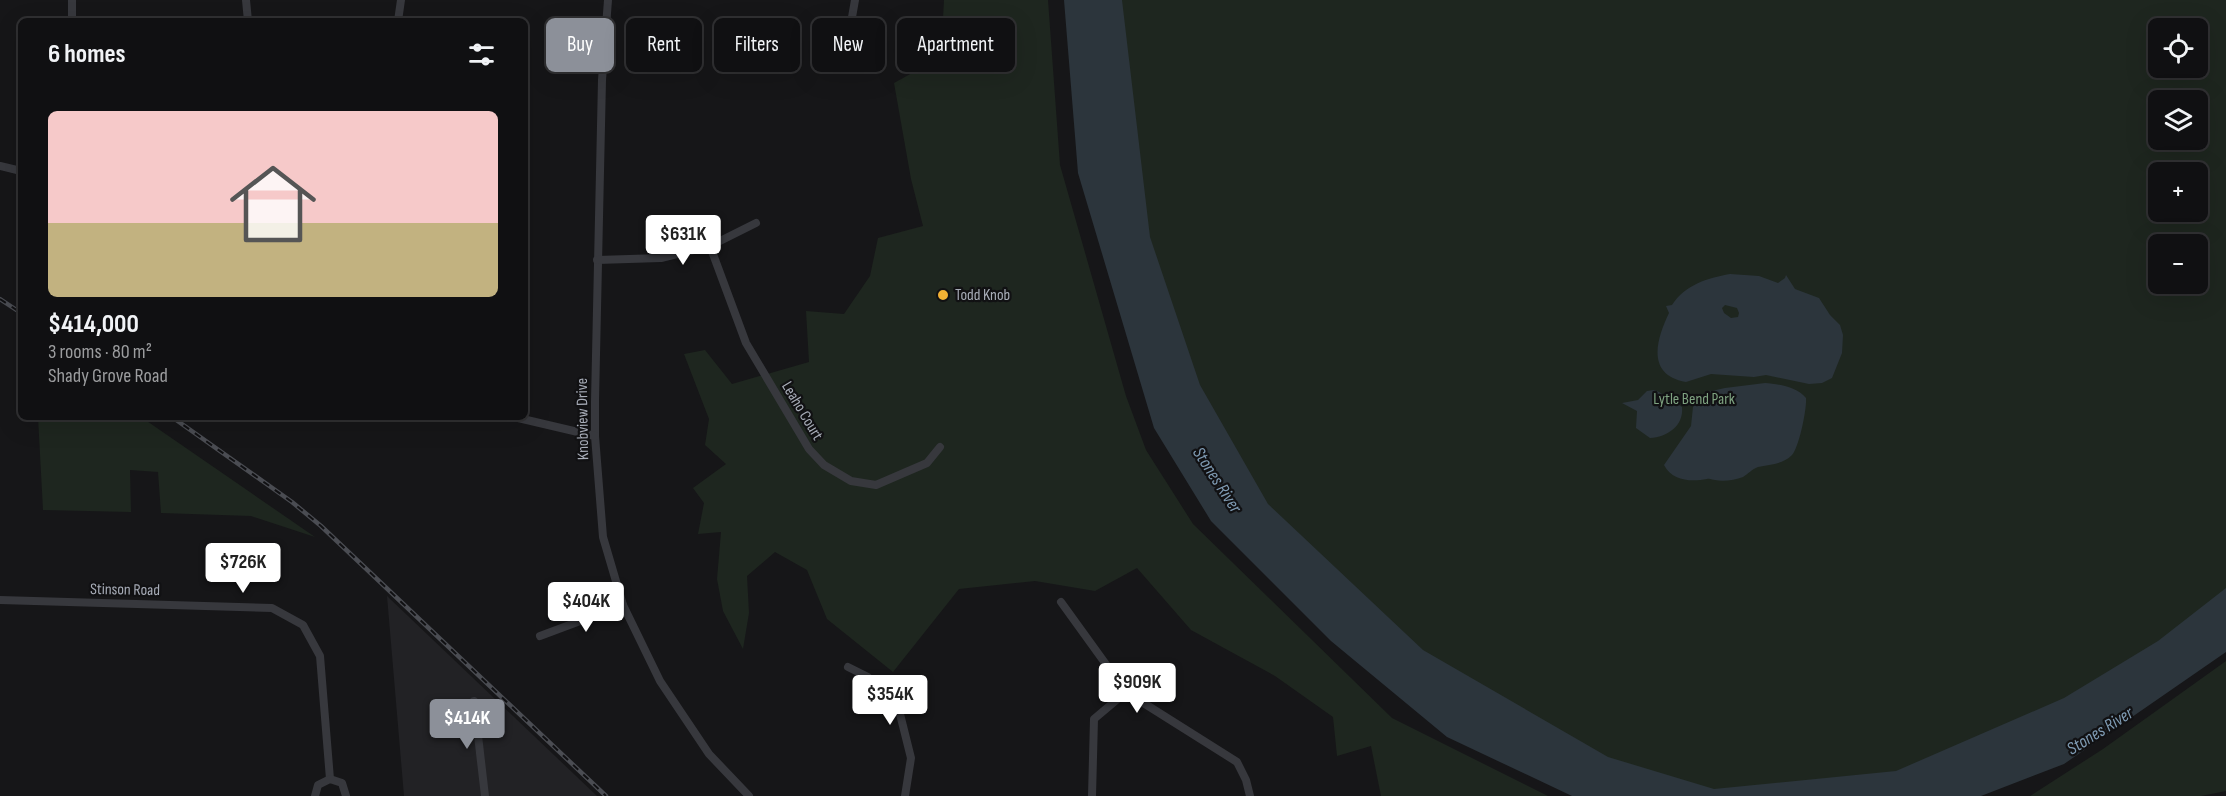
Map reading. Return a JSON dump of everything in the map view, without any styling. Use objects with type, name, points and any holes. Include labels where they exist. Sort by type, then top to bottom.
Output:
[{"type":"street","points":[[72,0],[72,18]]},
{"type":"street","points":[[246,0],[248,18]]},
{"type":"street","points":[[398,18],[401,0]]},
{"type":"street","name":"Knobview Drive","points":[[608,0],[602,80],[595,436],[603,537],[623,605],[660,681],[709,754],[749,796]]},
{"type":"street","points":[[852,18],[855,0]]},
{"type":"street","points":[[0,166],[18,170]]},
{"type":"street","points":[[597,260],[661,258],[710,246],[756,223]]},
{"type":"street","name":"Leaho Court","points":[[710,246],[746,344],[809,449],[825,465],[851,481],[876,484],[927,463],[940,447]]},
{"type":"street","points":[[526,420],[595,436]]},
{"type":"street","name":"Stinson Road","points":[[0,600],[272,608],[303,625],[320,656],[330,779]]},
{"type":"street","points":[[1060,602],[1126,692],[1237,762],[1246,780],[1250,796]]},
{"type":"street","points":[[540,636],[623,605]]},
{"type":"street","points":[[849,667],[868,677],[900,714],[911,758],[905,796]]},
{"type":"street","points":[[1092,796],[1094,719],[1126,692]]},
{"type":"street","points":[[474,701],[485,796]]},
{"type":"street","points":[[308,796],[315,796],[318,785],[330,779],[342,783],[346,796]]},
{"type":"shaded area","points":[[387,596],[597,796],[404,796]]},
{"type":"green space","points":[[944,0],[1048,0],[1060,165],[1126,396],[1146,450],[1193,524],[1392,718],[1548,796],[1381,796],[1371,746],[1337,756],[1333,717],[1275,676],[1191,630],[1137,568],[1095,591],[1035,581],[959,589],[893,672],[827,619],[807,570],[775,552],[747,576],[749,613],[743,649],[723,611],[717,579],[721,532],[698,534],[704,503],[693,488],[726,464],[705,445],[709,419],[684,354],[705,350],[732,384],[809,362],[806,311],[844,314],[870,276],[878,238],[923,226],[911,179],[894,83],[914,72],[1015,72],[1015,18],[943,18]]},
{"type":"green space","name":"Lytle Bend Park","points":[[1121,0],[2226,0],[2226,645],[1963,796],[1594,796],[1460,733],[1162,396]]},
{"type":"green space","points":[[38,420],[145,420],[315,537],[251,516],[161,513],[158,472],[130,470],[131,512],[43,510]]},
{"type":"green space","points":[[2226,661],[2226,791],[2201,796],[2030,796],[2103,749]]},
{"type":"water","name":"Stones River","points":[[1064,0],[1122,0],[1150,237],[1200,385],[1268,504],[1423,650],[1608,757],[1714,789],[1896,771],[2064,698],[2158,641],[2226,588],[2226,652],[2064,764],[1981,796],[1572,796],[1447,737],[1331,641],[1211,521],[1154,428],[1078,173]]},
{"type":"water","points":[[1730,274],[1759,276],[1778,283],[1786,275],[1795,289],[1819,298],[1840,325],[1843,335],[1842,353],[1832,378],[1822,383],[1809,384],[1766,375],[1754,377],[1711,374],[1686,382],[1673,378],[1665,372],[1660,364],[1658,345],[1669,313],[1666,306],[1672,305],[1690,287]],"holes":[[[1725,305],[1737,308],[1738,317],[1731,318],[1724,313],[1722,308]]]},
{"type":"water","points":[[1765,383],[1792,389],[1806,398],[1802,428],[1792,455],[1780,462],[1758,467],[1743,477],[1729,480],[1688,480],[1677,477],[1667,470],[1664,465],[1691,426],[1693,407],[1699,398],[1707,392]]},
{"type":"water","points":[[1654,390],[1682,407],[1682,414],[1677,425],[1668,433],[1650,438],[1636,428],[1637,411],[1622,403],[1638,400],[1647,391]]},
{"type":"railway","points":[[0,299],[18,311]]},
{"type":"railway","points":[[176,420],[292,502],[321,526],[606,796]]},
{"type":"place","name":"Todd Knob","points":[[943,295]]}]
